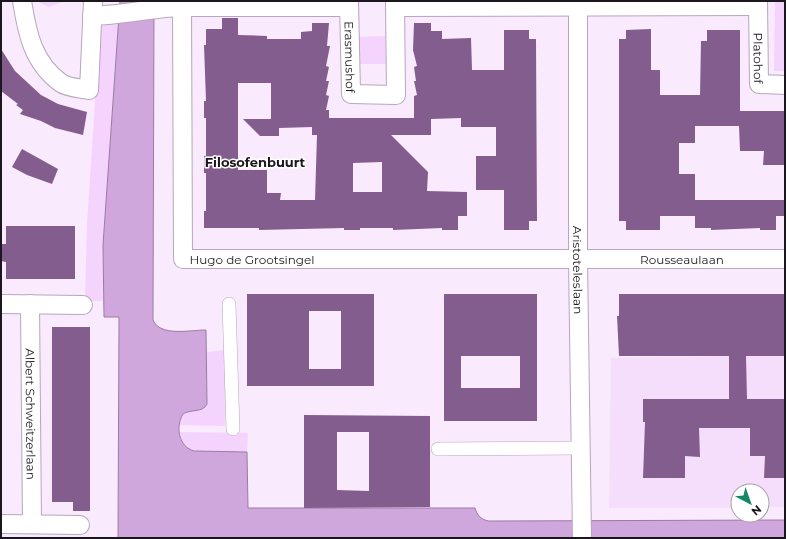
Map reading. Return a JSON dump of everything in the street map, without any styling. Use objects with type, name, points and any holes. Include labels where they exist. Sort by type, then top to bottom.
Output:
[{"type":"street","points":[[22,1],[27,33],[39,60],[62,84],[89,90],[92,8]]},
{"type":"street","name":"Erasmushof","points":[[92,8],[114,15],[182,4],[349,4],[351,94],[396,95],[395,4],[578,3]]},
{"type":"street","name":"Platohof","points":[[578,3],[758,4],[759,84],[785,84]]},
{"type":"street","name":"Aristoteleslaan","points":[[578,3],[578,260],[582,538]]},
{"type":"street","name":"Hugo de Grootsingel","points":[[182,4],[183,259],[578,260]]},
{"type":"street","name":"Rousseaulaan","points":[[578,260],[785,259]]},
{"type":"street","points":[[1,304],[83,305]]},
{"type":"street","name":"Albert Schweitzerlaan","points":[[30,304],[32,524]]},
{"type":"street","points":[[229,304],[233,429]]},
{"type":"street","points":[[438,449],[580,448]]},
{"type":"street","points":[[1,524],[80,525]]},
{"type":"shaded area","points":[[36,1],[65,1],[49,7]]},
{"type":"shaded area","points":[[120,1],[154,1],[153,320],[162,329],[169,331],[206,330],[207,404],[203,409],[183,414],[179,425],[180,436],[185,445],[194,451],[247,452],[248,508],[475,508],[480,517],[489,521],[730,520],[730,523],[770,523],[770,520],[785,520],[785,538],[118,538],[119,317],[104,317],[103,245]]},
{"type":"shaded area","points":[[775,1],[785,1],[785,71],[774,71]]},
{"type":"shaded area","points":[[119,20],[103,245],[103,301],[85,301],[87,224],[100,27]]},
{"type":"shaded area","points":[[385,36],[386,64],[357,64],[357,37]]},
{"type":"shaded area","points":[[720,294],[785,294],[785,507],[770,507],[770,483],[730,483],[730,508],[609,508],[611,358],[720,356]]},
{"type":"shaded area","points":[[226,350],[225,426],[179,425],[180,419],[187,411],[202,409],[207,404],[207,352]]},
{"type":"shaded area","points":[[180,432],[248,433],[247,452],[194,451],[183,445]]},
{"type":"building","points":[[222,18],[238,18],[238,35],[267,36],[267,39],[301,39],[301,32],[312,31],[312,23],[329,23],[327,46],[330,46],[326,66],[329,67],[326,81],[329,81],[326,95],[329,96],[326,110],[329,110],[329,118],[414,118],[414,96],[417,95],[414,81],[416,81],[414,67],[417,66],[413,50],[414,23],[431,23],[431,31],[442,31],[442,39],[471,38],[472,70],[504,70],[504,30],[529,30],[529,39],[536,39],[537,221],[529,221],[529,230],[504,230],[504,190],[476,190],[476,156],[496,156],[496,127],[461,127],[461,118],[431,119],[431,135],[391,135],[428,172],[427,191],[467,192],[467,216],[458,216],[458,230],[442,230],[442,228],[393,230],[393,228],[360,228],[360,230],[344,230],[344,228],[259,230],[259,228],[204,228],[204,211],[206,211],[206,173],[204,173],[204,156],[206,156],[206,118],[204,118],[204,101],[206,101],[204,45],[206,45],[206,29],[222,29]],"holes":[[[238,83],[271,83],[271,119],[243,119],[260,136],[279,136],[279,128],[312,127],[312,135],[317,135],[315,200],[280,200],[281,193],[267,193],[267,170],[238,170]],[[382,162],[382,192],[353,192],[353,163]]]},
{"type":"building","points":[[651,29],[651,70],[660,70],[660,95],[700,95],[701,41],[707,41],[707,30],[740,30],[740,111],[785,111],[785,165],[763,165],[764,151],[740,151],[739,126],[695,126],[695,143],[679,143],[679,174],[695,174],[695,200],[785,200],[785,216],[776,216],[776,230],[760,230],[760,228],[711,230],[711,228],[695,228],[695,216],[660,216],[660,230],[626,230],[626,221],[619,221],[619,39],[626,39],[626,30]]},
{"type":"building","points":[[1,49],[15,71],[41,95],[58,104],[87,112],[83,135],[55,128],[41,121],[20,114],[23,110],[16,105],[18,104],[1,91]]},
{"type":"building","points":[[22,149],[58,169],[52,184],[27,175],[12,167]]},
{"type":"building","points":[[6,226],[75,226],[75,279],[6,279],[6,262],[1,261],[1,244],[6,244]]},
{"type":"building","points":[[247,294],[374,294],[374,386],[247,386]],"holes":[[[309,311],[341,311],[341,369],[309,369]]]},
{"type":"building","points":[[444,294],[537,294],[537,421],[444,421]],"holes":[[[461,356],[520,356],[520,388],[461,388]]]},
{"type":"building","points":[[619,294],[785,294],[785,356],[746,356],[747,399],[785,399],[785,478],[764,478],[765,456],[750,456],[750,428],[699,428],[700,457],[685,456],[685,478],[643,478],[645,422],[643,422],[643,399],[729,399],[729,356],[619,356],[617,316],[619,316]]},
{"type":"building","points":[[52,327],[90,327],[90,511],[73,511],[73,502],[52,502]]},
{"type":"building","points":[[304,415],[430,416],[430,507],[304,508]],"holes":[[[337,432],[369,432],[369,491],[337,490]]]},
{"type":"district","name":"Filosofenbuurt","points":[[255,162]]}]
